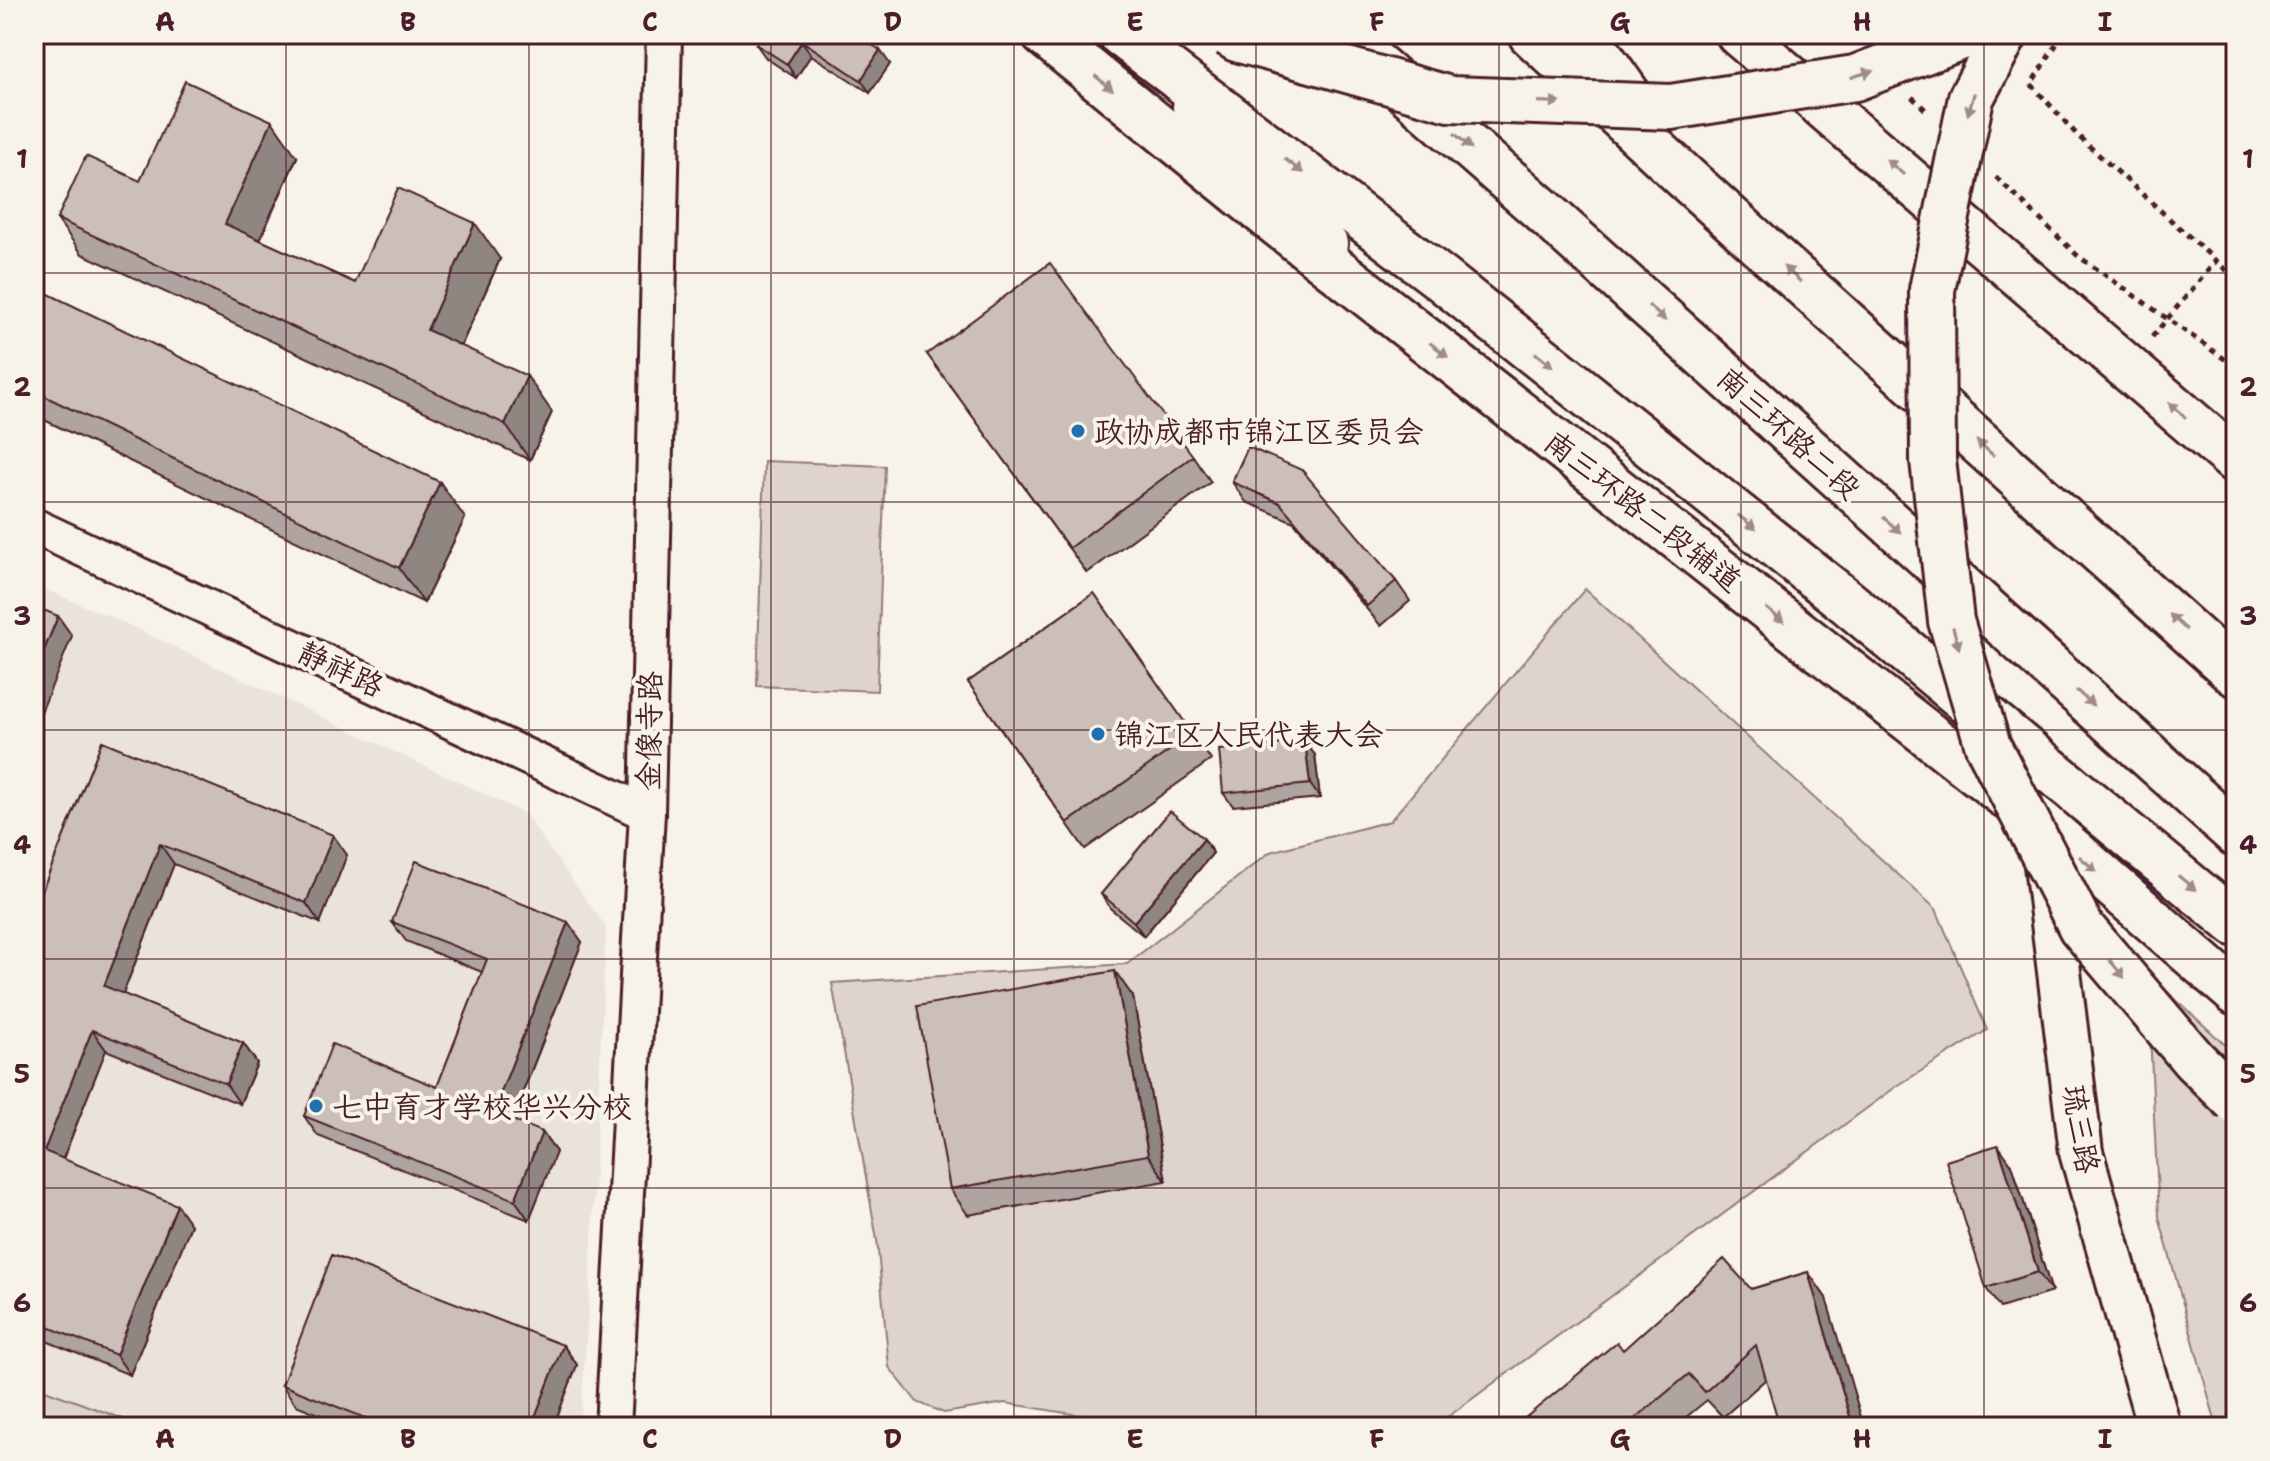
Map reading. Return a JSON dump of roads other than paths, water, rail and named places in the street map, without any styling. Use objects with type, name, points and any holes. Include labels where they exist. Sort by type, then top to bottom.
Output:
[{"type":"main road","name":"南三环路二段辅道","points":[[1044,34],[1396,317],[2041,823],[2236,993]]},
{"type":"main road","points":[[1121,34],[1443,280],[1847,602],[2236,924]]},
{"type":"main road","points":[[1229,34],[1237,39],[1450,99],[1671,107],[1855,78],[1969,34]]},
{"type":"main road","name":"南三环路二段","points":[[1341,34],[1542,210],[2236,834]]},
{"type":"main road","points":[[1531,34],[1688,180],[2236,674]]},
{"type":"main road","points":[[1585,34],[1688,180]]},
{"type":"main road","points":[[1739,34],[2236,461]]},
{"type":"main road","points":[[2005,34],[1971,98],[1932,290],[1933,460],[1951,621],[1988,746],[2081,927],[2194,1060],[2236,1101]]},
{"type":"street","name":"金像寺路","points":[[613,1427],[647,813],[664,34]]},
{"type":"street","points":[[1113,34],[1193,105],[1396,317]]},
{"type":"street","name":"静祥路","points":[[34,526],[647,813]]},
{"type":"street","name":"琉三路","points":[[2041,823],[2081,1152],[2159,1427]]},
{"type":"place","name":"政协成都市锦江区委员会","points":[[1078,431]]},
{"type":"place","name":"锦江区人民代表大会","points":[[1098,734]]},
{"type":"place","name":"七中育才学校华兴分校","points":[[316,1106]]}]
